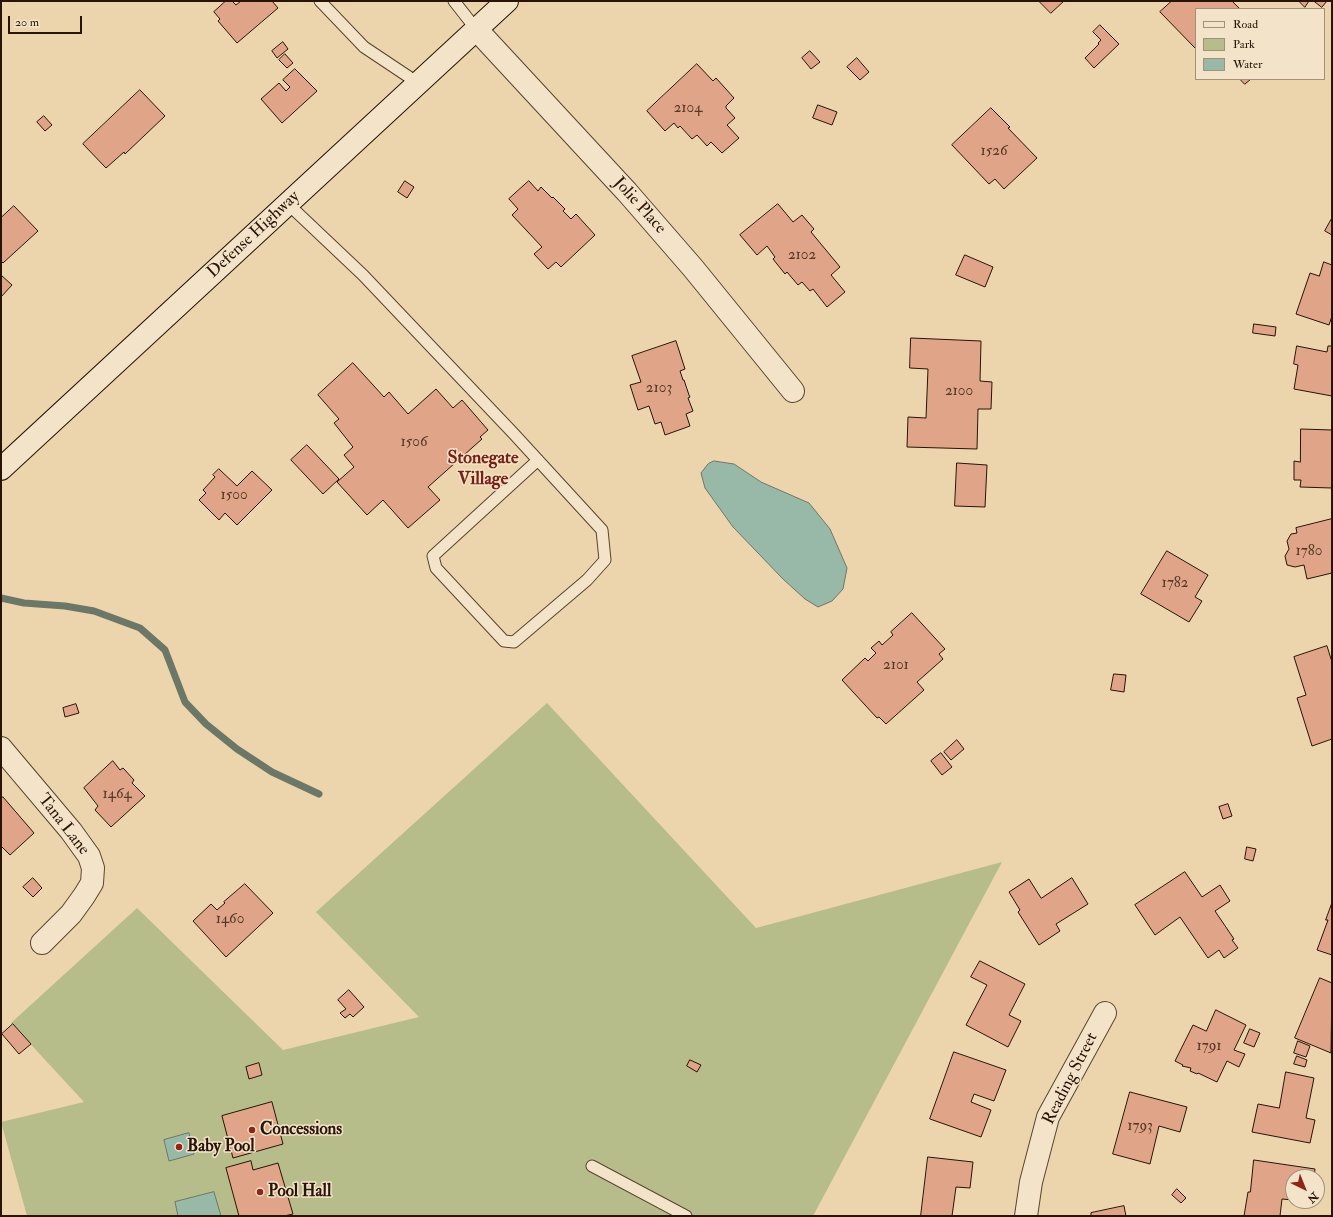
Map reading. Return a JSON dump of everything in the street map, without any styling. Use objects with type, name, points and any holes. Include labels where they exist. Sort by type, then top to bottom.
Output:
[{"type":"street","name":"Defense Highway","points":[[1,469],[506,1]]},
{"type":"street","name":"Jolie Place","points":[[476,29],[627,192],[693,268],[793,391]]},
{"type":"street","name":"Tana Lane","points":[[1,748],[71,831],[89,856],[93,868],[92,883],[84,896],[71,914],[42,943]]},
{"type":"street","name":"Reading Street","points":[[1026,1216],[1031,1182],[1048,1117],[1104,1013]]},
{"type":"lane","points":[[320,1],[364,47],[418,83]]},
{"type":"lane","points":[[454,1],[476,29]]},
{"type":"lane","points":[[288,204],[364,275],[538,460],[602,530],[604,560],[587,580],[514,642],[504,641],[436,568],[433,556],[538,460]]},
{"type":"lane","points":[[592,1166],[686,1216]]},
{"type":"green space","points":[[547,703],[756,928],[1002,862],[813,1216],[27,1216],[1,1122],[84,1102],[11,1023],[137,908],[283,1050],[419,1017],[316,912]]},
{"type":"water","points":[[714,461],[734,464],[761,482],[809,503],[830,529],[847,568],[843,589],[832,601],[818,607],[805,599],[783,579],[733,527],[705,488],[701,473],[708,464]]},
{"type":"water","name":"Baby Pool","points":[[189,1133],[194,1154],[169,1161],[164,1140]]},
{"type":"water","points":[[214,1192],[221,1216],[178,1216],[175,1202]]},
{"type":"building","points":[[226,1],[232,1],[236,5],[241,1],[272,1],[278,8],[237,43],[218,21],[220,19],[214,12]]},
{"type":"building","points":[[1039,1],[1064,1],[1051,13]]},
{"type":"building","points":[[1172,1],[1232,1],[1239,8],[1195,8],[1195,48],[1160,12]]},
{"type":"building","points":[[1299,1],[1309,1],[1305,7]]},
{"type":"building","points":[[1314,1],[1327,1],[1322,7]]},
{"type":"building","points":[[1100,25],[1119,44],[1094,68],[1085,58],[1101,40],[1093,32]]},
{"type":"building","points":[[283,42],[288,49],[277,58],[272,51]]},
{"type":"building","points":[[810,51],[820,62],[811,69],[802,58]]},
{"type":"building","points":[[285,54],[293,63],[287,68],[279,60]]},
{"type":"building","points":[[857,58],[869,72],[860,80],[847,67]]},
{"type":"building","points":[[697,64],[713,81],[716,78],[734,98],[726,106],[726,108],[735,118],[727,125],[739,138],[722,153],[711,142],[707,146],[697,135],[692,139],[680,126],[678,128],[674,123],[665,131],[647,111]]},
{"type":"building","points":[[295,69],[317,91],[282,123],[261,99],[279,83],[286,91],[290,87],[283,80]]},
{"type":"building","points":[[1241,80],[1250,80],[1245,84]]},
{"type":"building","points":[[140,90],[165,116],[125,154],[124,152],[106,168],[83,144]]},
{"type":"building","points":[[818,105],[837,112],[832,125],[813,118]]},
{"type":"building","points":[[991,108],[1037,158],[1004,189],[995,179],[989,184],[952,145]]},
{"type":"building","points":[[44,116],[52,125],[45,131],[37,122]]},
{"type":"building","points":[[405,181],[414,187],[407,198],[398,192]]},
{"type":"building","points":[[529,181],[538,191],[541,187],[552,198],[553,197],[565,209],[563,211],[571,219],[576,214],[595,235],[561,267],[556,262],[548,269],[534,254],[542,247],[512,215],[518,209],[509,199]]},
{"type":"building","points":[[778,204],[793,222],[802,215],[814,229],[811,232],[840,267],[831,275],[845,292],[827,307],[813,289],[810,291],[802,282],[798,285],[787,272],[785,274],[773,259],[775,257],[767,246],[757,255],[740,235]]},
{"type":"building","points":[[14,206],[38,231],[3,263],[1,261],[1,218]]},
{"type":"building","points":[[1332,218],[1332,235],[1325,231]]},
{"type":"building","points":[[965,255],[993,267],[985,287],[956,275]]},
{"type":"building","points":[[1324,262],[1332,265],[1332,316],[1329,325],[1296,314],[1310,273],[1319,276]]},
{"type":"building","points":[[1,275],[12,285],[1,297]]},
{"type":"building","points":[[1254,324],[1276,327],[1275,336],[1253,333]]},
{"type":"building","points":[[911,338],[981,341],[980,381],[992,382],[991,409],[978,409],[977,449],[907,447],[908,417],[926,418],[928,369],[910,368]]},
{"type":"building","points":[[676,341],[685,369],[680,371],[690,397],[688,398],[693,411],[686,414],[690,426],[665,435],[661,422],[655,424],[649,406],[638,410],[630,385],[641,382],[632,356]]},
{"type":"building","points":[[1297,346],[1327,352],[1328,346],[1332,346],[1332,396],[1294,389],[1298,365],[1294,364]]},
{"type":"building","points":[[353,363],[384,397],[389,392],[408,414],[436,389],[453,408],[462,400],[488,430],[480,437],[482,439],[428,487],[440,500],[408,528],[383,500],[367,515],[337,482],[354,467],[344,455],[353,447],[334,423],[339,419],[318,395]]},
{"type":"building","points":[[1301,429],[1332,430],[1332,488],[1300,487],[1301,480],[1294,480],[1294,461],[1300,462]]},
{"type":"building","points":[[307,445],[339,479],[323,494],[291,460]]},
{"type":"building","points":[[957,463],[987,465],[985,507],[955,506]]},
{"type":"building","points":[[219,469],[237,486],[252,471],[272,490],[237,525],[225,513],[219,520],[199,500],[206,493],[203,490],[215,477],[213,475]]},
{"type":"building","points":[[1332,519],[1332,573],[1307,579],[1304,565],[1295,567],[1287,565],[1285,556],[1289,549],[1287,541],[1291,534],[1297,533],[1296,528]]},
{"type":"building","points":[[1167,551],[1208,575],[1195,597],[1202,601],[1189,622],[1141,594]]},
{"type":"building","points":[[912,613],[945,649],[939,654],[943,659],[917,682],[924,690],[886,724],[879,717],[877,718],[842,680],[865,658],[868,661],[876,653],[871,648],[879,641],[882,645],[893,635],[891,632]]},
{"type":"building","points":[[1327,646],[1332,662],[1332,739],[1312,746],[1297,698],[1306,695],[1294,657]]},
{"type":"building","points":[[1114,674],[1126,675],[1124,692],[1111,690]]},
{"type":"building","points":[[76,704],[79,713],[65,717],[63,708]]},
{"type":"building","points":[[957,740],[964,749],[951,760],[944,752]]},
{"type":"building","points":[[941,753],[952,767],[942,775],[931,761]]},
{"type":"building","points":[[113,761],[120,770],[123,768],[124,769],[134,780],[132,783],[145,796],[111,827],[95,810],[98,806],[84,788]]},
{"type":"building","points":[[3,797],[34,833],[10,855],[1,846],[1,799]]},
{"type":"building","points":[[1228,804],[1232,816],[1223,819],[1219,807]]},
{"type":"building","points":[[1247,847],[1256,849],[1253,861],[1245,859]]},
{"type":"building","points":[[1185,872],[1202,897],[1220,885],[1230,901],[1215,911],[1234,939],[1232,940],[1238,948],[1224,958],[1219,950],[1208,958],[1180,917],[1155,935],[1135,905]]},
{"type":"building","points":[[33,878],[42,888],[33,897],[23,887]]},
{"type":"building","points":[[1072,878],[1088,904],[1056,924],[1060,931],[1039,945],[1018,912],[1020,910],[1009,892],[1029,879],[1041,898]]},
{"type":"building","points":[[245,884],[273,913],[226,957],[193,921],[211,904],[217,910]]},
{"type":"building","points":[[1332,903],[1332,955],[1317,950],[1328,920],[1326,920]]},
{"type":"building","points":[[980,961],[1025,984],[1009,1015],[1021,1021],[1008,1047],[966,1025],[987,985],[971,977]]},
{"type":"building","points":[[1320,978],[1332,983],[1331,1053],[1295,1038]]},
{"type":"building","points":[[349,990],[364,1007],[353,1017],[350,1014],[345,1018],[340,1013],[346,1009],[338,1000]]},
{"type":"building","points":[[1216,1010],[1246,1025],[1234,1050],[1245,1054],[1239,1067],[1227,1061],[1217,1082],[1190,1071],[1191,1068],[1182,1066],[1183,1065],[1175,1061],[1193,1025],[1206,1031]]},
{"type":"building","points":[[13,1024],[31,1044],[19,1054],[2,1034]]},
{"type":"building","points":[[1250,1029],[1260,1033],[1254,1047],[1244,1043]]},
{"type":"building","points":[[1298,1041],[1310,1046],[1306,1057],[1294,1053]]},
{"type":"building","points":[[954,1052],[1006,1070],[994,1101],[974,1094],[971,1102],[991,1110],[981,1137],[930,1119]]},
{"type":"building","points":[[1297,1056],[1307,1060],[1305,1067],[1294,1064]]},
{"type":"building","points":[[690,1060],[701,1065],[697,1072],[687,1066]]},
{"type":"building","points":[[259,1063],[262,1075],[249,1079],[246,1067]]},
{"type":"building","points":[[1286,1072],[1314,1078],[1306,1118],[1315,1120],[1310,1143],[1252,1132],[1258,1104],[1279,1108]]},
{"type":"building","points":[[1130,1092],[1187,1107],[1180,1132],[1159,1126],[1150,1164],[1113,1154]]},
{"type":"building","name":"Concessions","points":[[272,1102],[283,1144],[233,1158],[222,1116]]},
{"type":"building","points":[[928,1157],[973,1162],[970,1188],[956,1187],[952,1216],[921,1216]]},
{"type":"building","points":[[1254,1160],[1315,1169],[1285,1169],[1285,1199],[1282,1199],[1280,1216],[1244,1216],[1248,1192],[1250,1192]]},
{"type":"building","name":"Pool Hall","points":[[251,1161],[253,1170],[278,1163],[293,1214],[284,1216],[239,1216],[226,1168]]},
{"type":"building","points":[[1177,1189],[1186,1198],[1181,1203],[1172,1195]]},
{"type":"building","points":[[1124,1206],[1126,1216],[1091,1216],[1091,1213]]},
{"type":"waterway","points":[[1,598],[24,603],[65,606],[94,611],[140,628],[165,650],[185,702],[206,724],[237,749],[272,772],[319,794]]},
{"type":"place","name":"Concessions","points":[[252,1130]]},
{"type":"place","name":"Baby Pool","points":[[179,1147]]},
{"type":"place","name":"Pool Hall","points":[[260,1192]]},
{"type":"district","name":"Stonegate Village","points":[[483,469]]}]
